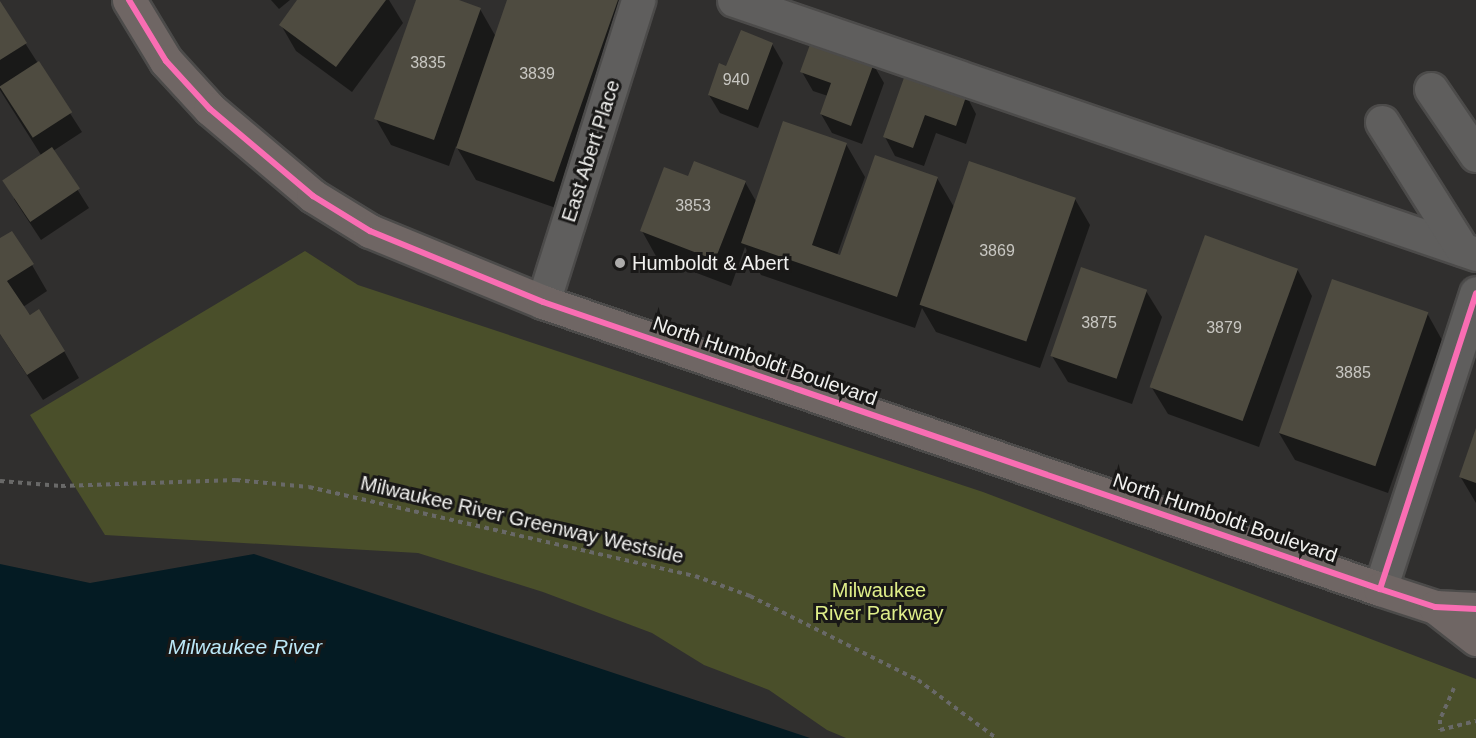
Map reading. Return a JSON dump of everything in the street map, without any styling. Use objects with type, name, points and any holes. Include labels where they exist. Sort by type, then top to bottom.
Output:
[{"type":"main road","name":"North Humboldt Boulevard","points":[[129,0],[166,61],[203,101],[313,196],[370,231],[543,302],[1380,589],[1435,607],[1476,609]]},
{"type":"main road","name":"North Humboldt Boulevard","points":[[1435,607],[1476,639]]},
{"type":"street","name":"East Abert Place","points":[[543,302],[638,0]]},
{"type":"street","points":[[734,0],[1469,252]]},
{"type":"street","points":[[1431,88],[1476,154]]},
{"type":"street","points":[[1382,122],[1469,252]]},
{"type":"street","points":[[1380,589],[1476,293]]},
{"type":"path","points":[[1438,738],[1440,720],[1454,688]]},
{"type":"path","points":[[1440,730],[1476,721]]},
{"type":"green space","name":"Milwaukee River Parkway","points":[[305,251],[358,285],[983,492],[1476,679],[1476,738],[846,738],[827,730],[769,690],[704,665],[652,633],[543,592],[418,553],[105,535],[30,415]]},
{"type":"water","name":"Milwaukee River","points":[[254,554],[810,738],[0,738],[0,564],[90,583]]},
{"type":"building","points":[[297,0],[386,0],[336,67],[279,25]]},
{"type":"building","points":[[416,0],[459,0],[481,8],[434,140],[374,119]]},
{"type":"building","points":[[507,0],[618,0],[554,182],[456,148]]},
{"type":"building","points":[[0,1],[27,43],[0,60]]},
{"type":"building","points":[[741,30],[773,43],[748,110],[708,95],[719,63],[726,66]]},
{"type":"building","points":[[812,39],[874,63],[851,126],[820,114],[831,83],[800,72]]},
{"type":"building","points":[[39,61],[72,112],[33,138],[0,86]]},
{"type":"building","points":[[906,72],[967,94],[956,126],[925,115],[913,148],[883,137]]},
{"type":"building","points":[[783,121],[847,143],[812,245],[840,255],[875,155],[938,177],[897,297],[741,243]]},
{"type":"building","points":[[52,147],[80,188],[30,222],[2,181]]},
{"type":"building","points":[[694,161],[746,181],[715,260],[640,231],[664,167],[688,176]]},
{"type":"building","points":[[969,161],[1076,198],[1026,342],[920,305]]},
{"type":"building","points":[[12,231],[34,264],[7,281],[30,315],[39,309],[65,351],[27,375],[0,334],[0,238]]},
{"type":"building","points":[[1205,235],[1298,269],[1243,421],[1150,387]]},
{"type":"building","points":[[1081,267],[1147,290],[1117,379],[1050,356]]},
{"type":"building","points":[[1332,279],[1428,312],[1375,466],[1279,433]]},
{"type":"building","points":[[1476,428],[1476,483],[1459,477]]},
{"type":"cycle path","points":[[129,0],[166,61],[210,109],[313,196],[370,231],[543,302],[1380,589],[1435,607],[1476,609]]},
{"type":"cycle path","points":[[1380,589],[1476,293]]},
{"type":"place","name":"Humboldt & Abert","points":[[620,263]]}]
